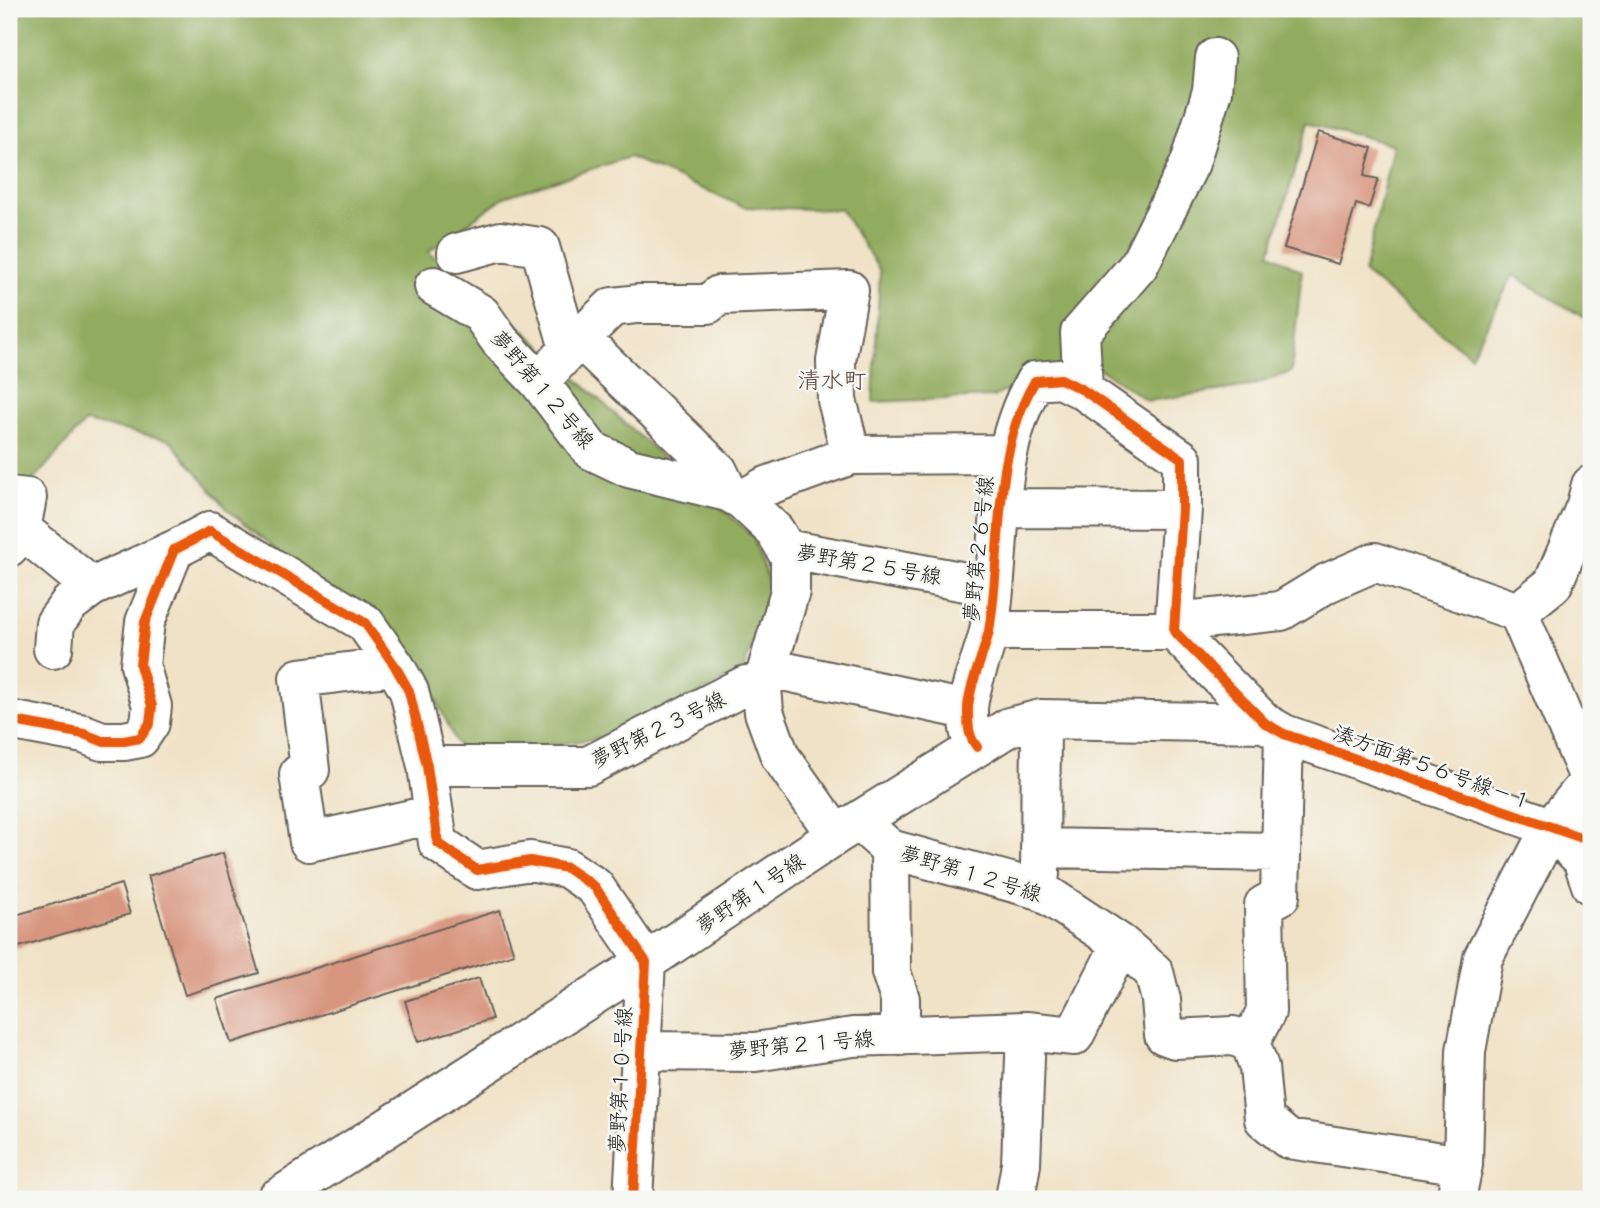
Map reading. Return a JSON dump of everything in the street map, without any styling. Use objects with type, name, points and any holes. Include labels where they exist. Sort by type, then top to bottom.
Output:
[{"type":"street","points":[[989,631],[1174,626],[1281,611],[1327,583],[1374,562],[1518,612],[1590,779],[1550,829],[1483,958],[1466,1051],[1460,1182],[1288,1139],[1264,1119],[1259,1067],[1250,1042],[1266,1012],[1264,905],[1280,896],[1281,852],[1274,729],[1174,626],[1182,509],[1182,459],[1072,385],[1080,333],[1139,265],[1189,163],[1212,91],[1215,58]]},
{"type":"street","points":[[457,253],[501,242],[540,247],[566,338],[587,345],[718,471],[735,496],[851,455],[1007,454]]},
{"type":"street","name":"夢野第１２号線","points":[[434,286],[481,314],[500,341],[539,382],[592,450],[629,468],[735,496],[775,531],[790,556],[790,592],[765,678],[764,712],[780,756],[848,828],[890,849],[1040,890],[1121,944],[1154,972],[1161,1000],[1164,1035],[1175,1039],[1233,1036],[1250,1042]]},
{"type":"street","points":[[539,382],[612,307],[637,303],[708,304],[719,295],[849,290],[836,361],[837,400],[851,455]]},
{"type":"street","name":"夢野第２６号線","points":[[977,747],[969,737],[967,710],[989,631],[1007,454],[1022,404],[1035,381],[1072,385]]},
{"type":"street","points":[[1518,612],[1553,583],[1586,505],[1591,485]]},
{"type":"street","points":[[1002,508],[1182,509]]},
{"type":"street","points":[[13,524],[92,587]]},
{"type":"street","points":[[52,649],[55,623],[69,604],[92,587],[210,531],[365,623],[409,691],[427,766],[438,843],[477,870],[530,860],[567,868],[595,887],[646,962]]},
{"type":"street","name":"夢野第２５号線","points":[[785,549],[993,587]]},
{"type":"street","points":[[9,720],[84,734],[102,741],[140,738],[150,723],[152,706],[140,665],[145,622],[174,550]]},
{"type":"street","points":[[395,666],[299,678],[310,770],[299,774],[309,842],[434,814]]},
{"type":"street","points":[[765,678],[967,710]]},
{"type":"street","name":"夢野第２３号線","points":[[427,766],[588,766],[746,685],[765,678]]},
{"type":"street","points":[[1040,890],[1041,719]]},
{"type":"street","name":"夢野第１号線","points":[[276,1199],[646,962],[848,828],[1009,727],[1041,719],[1274,729]]},
{"type":"street","name":"湊方面第５６号線－１","points":[[1274,729],[1550,829],[1591,841]]},
{"type":"street","points":[[1550,829],[1582,859],[1591,885]]},
{"type":"street","points":[[1040,848],[1281,852]]},
{"type":"street","name":"夢野第２１号線","points":[[640,1051],[755,1052],[853,1037],[900,1036],[900,999],[891,972],[890,849]]},
{"type":"street","points":[[900,1036],[1026,1031],[1074,1036],[1121,944]]},
{"type":"street","name":"夢野第１０号線","points":[[633,1199],[646,962]]},
{"type":"street","points":[[1015,1199],[1021,1164],[1026,1031]]},
{"type":"green space","points":[[9,9],[1591,9],[1591,322],[1513,275],[1471,356],[1364,273],[1393,145],[1310,121],[1270,253],[1302,271],[1291,372],[1251,386],[1148,401],[1080,356],[993,397],[873,402],[880,271],[841,210],[744,207],[629,157],[504,197],[428,252],[493,302],[753,536],[771,589],[744,668],[630,734],[463,757],[421,668],[227,509],[170,440],[85,422],[13,503],[9,499]]},
{"type":"building","points":[[1318,132],[1372,148],[1364,176],[1378,179],[1369,208],[1356,204],[1338,264],[1284,248]]},
{"type":"building","points":[[223,853],[259,973],[185,995],[148,876]]},
{"type":"building","points":[[121,884],[130,914],[9,950],[9,917]]},
{"type":"building","points":[[500,910],[514,954],[231,1043],[217,999]]},
{"type":"building","points":[[479,978],[492,1019],[418,1042],[405,1001]]},
{"type":"cycle path","points":[[977,747],[969,732],[968,704],[989,631],[1001,503],[1011,440],[1035,381],[1061,379],[1083,390],[1182,459],[1182,509],[1174,631],[1265,723],[1284,734],[1591,841]]},
{"type":"cycle path","points":[[9,720],[84,734],[102,741],[140,738],[150,723],[152,706],[140,665],[145,622],[174,550],[210,531],[365,623],[409,691],[427,766],[438,843],[477,870],[530,861],[567,868],[595,887],[646,962],[633,1199]]},
{"type":"district","name":"清水町","points":[[832,379]]}]
